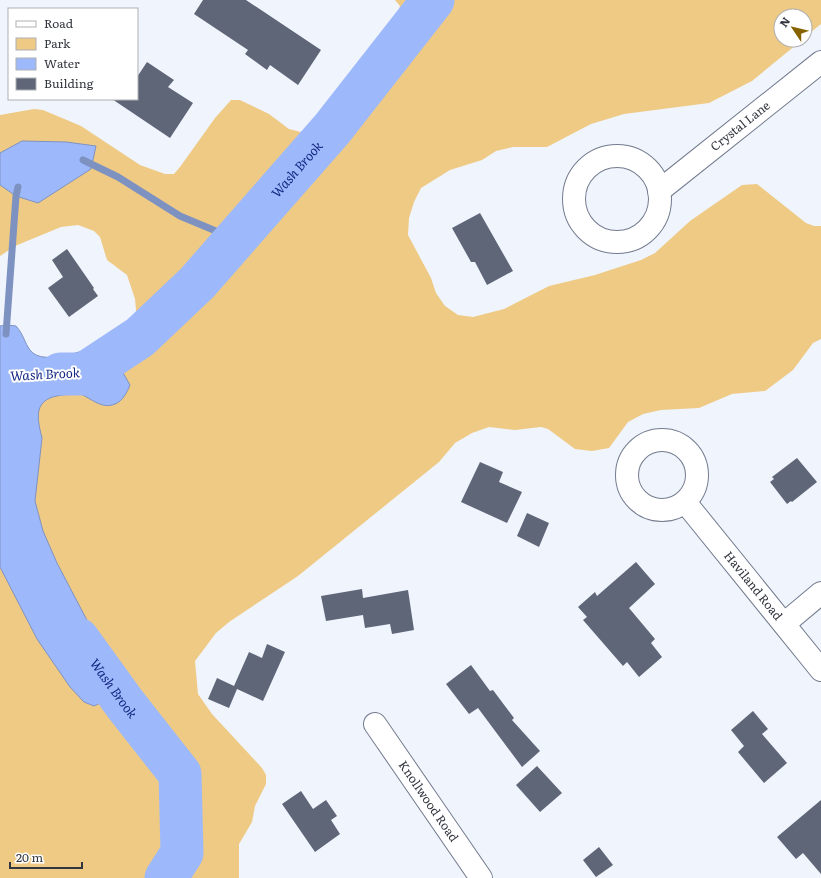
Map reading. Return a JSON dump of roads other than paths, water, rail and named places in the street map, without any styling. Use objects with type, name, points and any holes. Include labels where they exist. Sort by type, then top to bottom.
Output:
[{"type":"street","name":"Crystal Lane","points":[[659,191],[821,62]]},
{"type":"street","name":"Haviland Road","points":[[685,502],[821,670]]},
{"type":"street","points":[[784,624],[821,593]]},
{"type":"street","name":"Knollwood Road","points":[[375,724],[481,878]]},
{"type":"water","points":[[22,141],[66,142],[96,146],[91,169],[38,203],[16,196],[0,185],[0,153]]},
{"type":"water","points":[[0,326],[16,326],[21,332],[30,350],[36,355],[45,357],[67,355],[106,343],[130,385],[122,399],[115,404],[100,404],[78,393],[74,393],[47,400],[39,409],[38,415],[42,438],[35,501],[43,531],[57,563],[89,624],[116,666],[112,690],[106,699],[94,706],[84,702],[70,687],[37,639],[0,567]]},
{"type":"waterway","name":"Wash Brook","points":[[60,374],[84,374],[140,337],[197,283],[332,129],[433,0]]},
{"type":"waterway","points":[[83,160],[118,177],[180,216],[235,239]]},
{"type":"waterway","points":[[6,334],[16,196],[18,187]]},
{"type":"waterway","name":"Wash Brook","points":[[78,639],[125,704],[180,774],[182,853],[166,878]]}]
